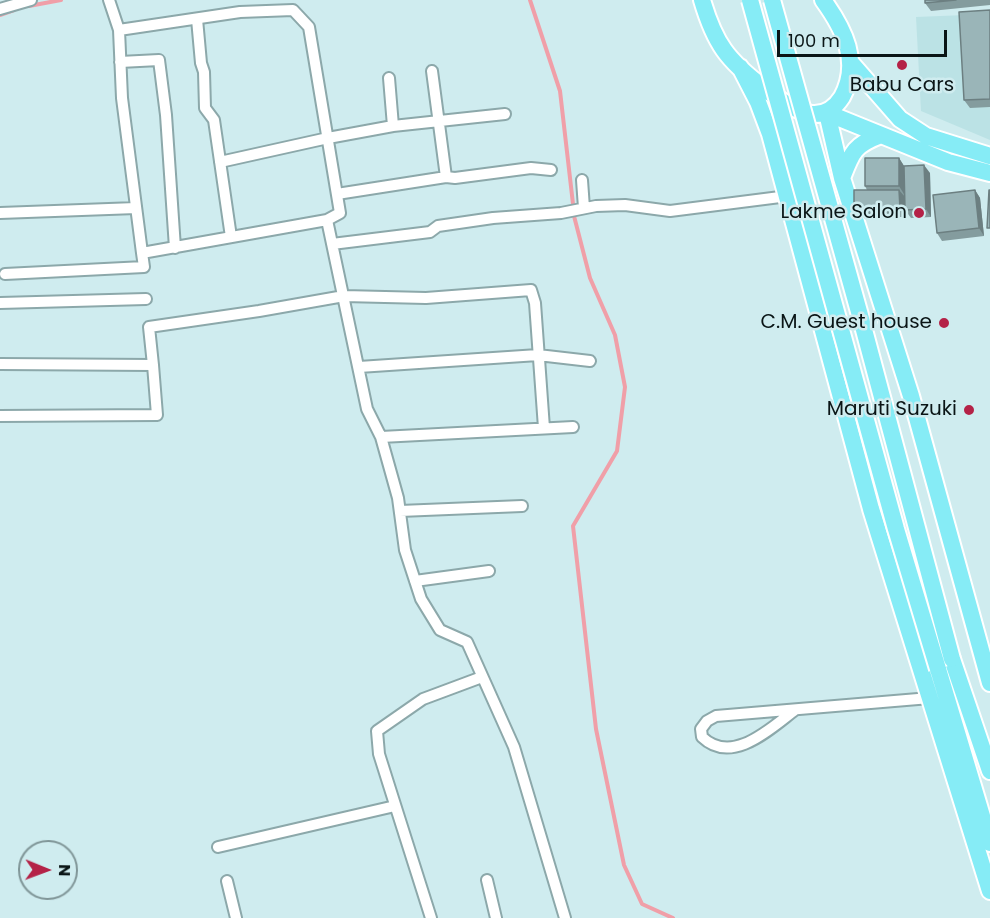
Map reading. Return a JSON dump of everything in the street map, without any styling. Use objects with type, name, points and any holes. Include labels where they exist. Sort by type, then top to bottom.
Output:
[{"type":"highway","points":[[702,0],[724,51],[767,90],[794,108],[812,114],[827,112],[948,162],[990,173]]},
{"type":"highway","points":[[750,0],[893,518],[990,843]]},
{"type":"highway","points":[[772,0],[863,326],[952,659],[990,771]]},
{"type":"highway","points":[[823,0],[837,20],[847,41],[852,64],[846,89],[838,103],[827,112]]},
{"type":"highway","points":[[852,64],[900,119],[926,136],[990,156]]},
{"type":"highway","points":[[740,67],[758,102],[770,134],[871,509],[990,891]]},
{"type":"highway","points":[[827,112],[842,178],[911,396],[990,683]]},
{"type":"highway","points":[[842,178],[856,147],[863,141],[880,135]]},
{"type":"street","points":[[0,9],[31,0]]},
{"type":"street","points":[[5,274],[144,267],[122,98],[119,30],[110,0]]},
{"type":"street","points":[[119,30],[240,12],[294,10],[309,27],[340,213],[327,220],[142,253]]},
{"type":"street","points":[[197,19],[204,72],[205,108],[214,120],[231,237]]},
{"type":"street","points":[[120,62],[159,60],[166,115],[176,248]]},
{"type":"street","points":[[432,71],[446,177]]},
{"type":"street","points":[[389,78],[393,126]]},
{"type":"street","points":[[220,162],[393,126],[505,114]]},
{"type":"street","points":[[337,194],[446,177],[455,178],[531,168],[551,170]]},
{"type":"street","points":[[582,180],[584,208]]},
{"type":"street","points":[[332,244],[430,232],[438,226],[512,216],[561,213],[584,208],[625,205],[670,211],[788,196]]},
{"type":"street","points":[[0,213],[136,208]]},
{"type":"street","points":[[327,220],[367,409],[381,437],[398,498],[405,550],[421,599],[441,630],[467,642],[514,747],[565,918]]},
{"type":"street","points":[[0,416],[157,415],[149,327],[344,296],[426,298],[531,291],[535,303],[544,428]]},
{"type":"street","points":[[0,303],[146,299]]},
{"type":"street","points":[[359,367],[538,354],[590,362]]},
{"type":"street","points":[[0,364],[153,365]]},
{"type":"street","points":[[381,437],[573,427]]},
{"type":"street","points":[[400,511],[522,506]]},
{"type":"street","points":[[415,581],[489,572]]},
{"type":"street","points":[[431,918],[379,754],[377,731],[423,699],[482,677]]},
{"type":"street","points":[[795,710],[753,742],[740,746],[724,747],[709,744],[702,737],[701,729],[716,716],[930,698]]},
{"type":"street","points":[[218,847],[395,806]]},
{"type":"street","points":[[487,880],[496,918]]},
{"type":"street","points":[[227,881],[236,918]]},
{"type":"shaded area","points":[[990,14],[990,140],[921,111],[916,17]]},
{"type":"building","points":[[925,0],[956,0],[925,3]]},
{"type":"building","points":[[990,10],[990,99],[964,100],[959,12]]},
{"type":"building","points":[[865,158],[899,158],[899,186],[865,186]]},
{"type":"building","points":[[924,165],[926,209],[905,210],[904,166]]},
{"type":"building","points":[[854,190],[899,190],[900,209],[854,209]]},
{"type":"building","points":[[975,190],[979,228],[937,233],[933,195]]},
{"type":"building","points":[[989,190],[990,228],[987,228]]},
{"type":"waterway","points":[[29,6],[61,0]]},
{"type":"waterway","points":[[530,0],[560,91],[573,204]]},
{"type":"waterway","points":[[0,15],[14,10]]},
{"type":"waterway","points":[[574,216],[590,278],[615,335],[625,387],[617,451],[573,526],[596,729],[624,865],[642,904],[673,918]]},
{"type":"place","name":"Babu Cars","points":[[902,65]]},
{"type":"place","name":"Lakme Salon","points":[[919,213]]},
{"type":"place","name":"C.M. Guest house","points":[[944,323]]},
{"type":"place","name":"Maruti Suzuki","points":[[969,410]]}]
